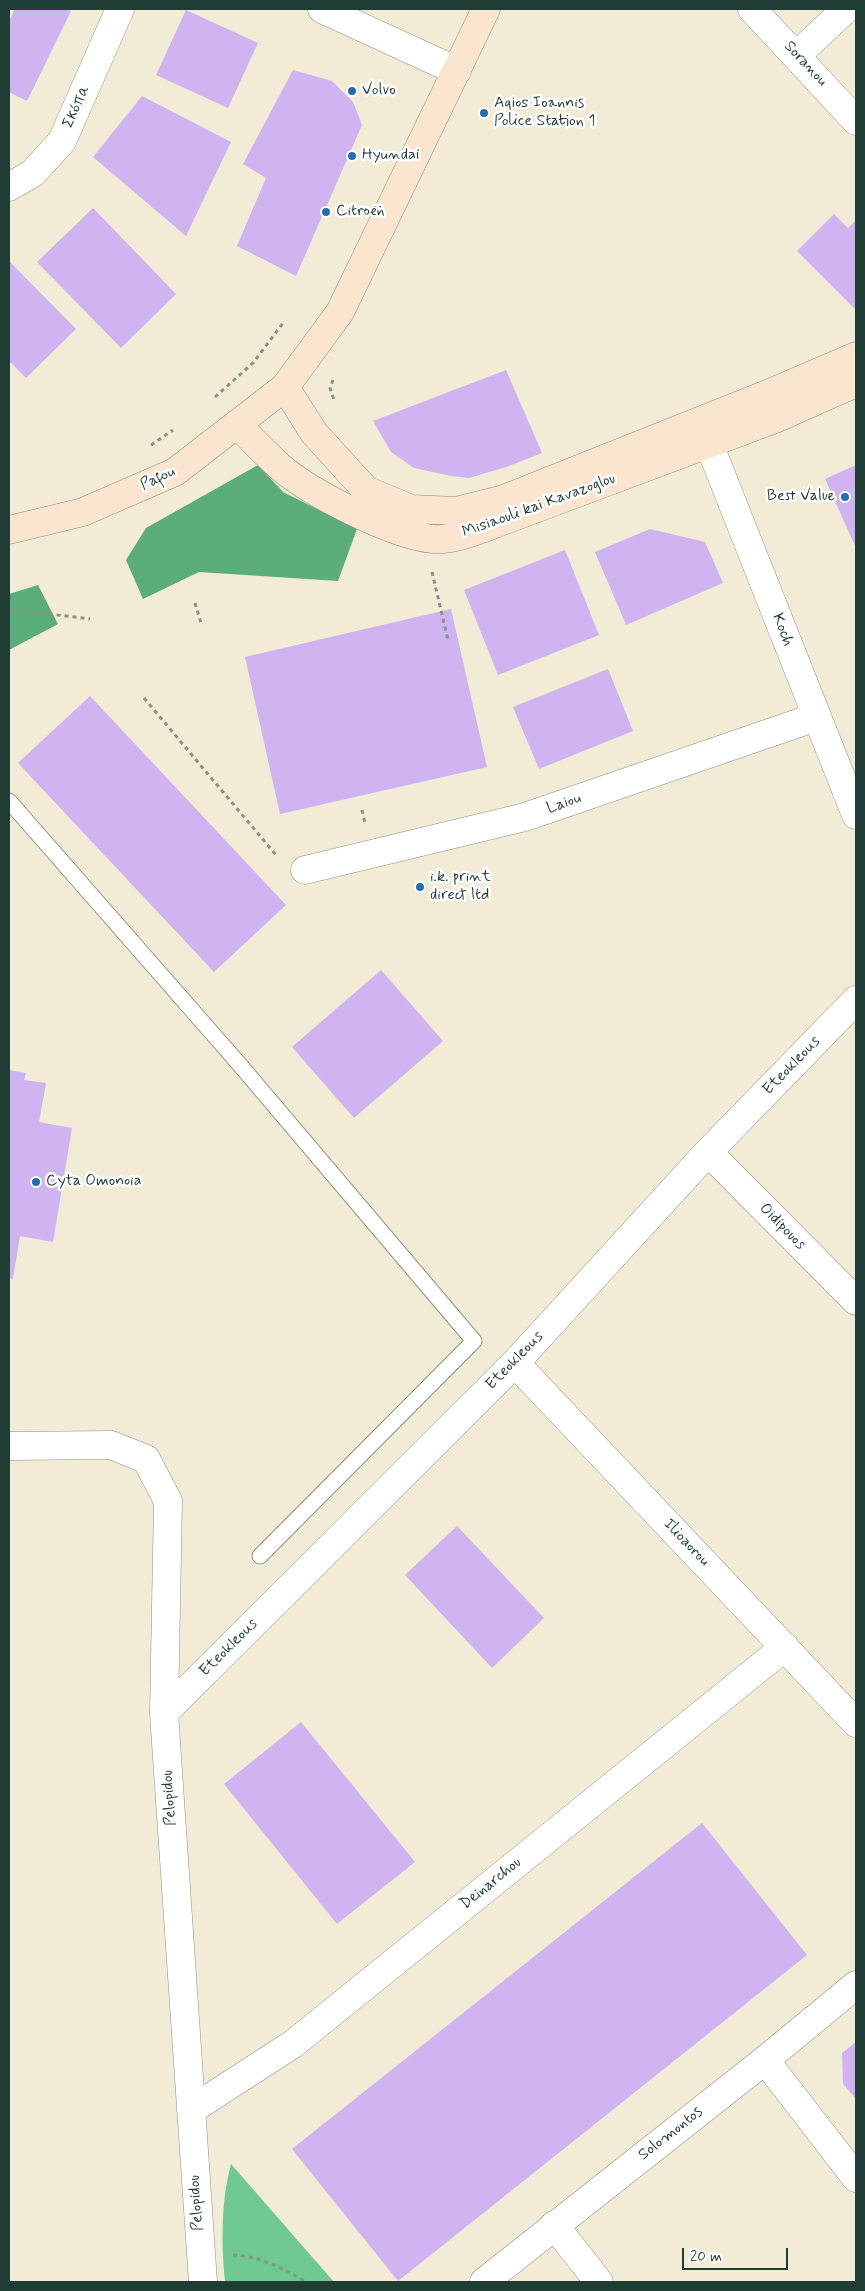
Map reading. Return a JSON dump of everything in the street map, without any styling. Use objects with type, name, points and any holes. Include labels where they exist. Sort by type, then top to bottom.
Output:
[{"type":"main road","name":"Pafou","points":[[9,530],[83,512],[175,472],[285,387],[340,312],[486,9]]},
{"type":"main road","name":"Misiaouli kai Kavazoglou","points":[[285,387],[314,433],[366,490],[411,509],[456,511],[504,500],[765,395],[856,356]]},
{"type":"main road","name":"Misiaouli kai Kavazoglou","points":[[238,425],[280,467],[331,501],[390,528],[434,539],[468,534],[775,419],[856,383]]},
{"type":"street","name":"Σκόπα","points":[[9,187],[33,173],[62,141],[120,9]]},
{"type":"street","points":[[322,9],[457,71]]},
{"type":"street","name":"Soranou","points":[[752,9],[797,55],[856,121]]},
{"type":"street","points":[[797,55],[846,9]]},
{"type":"street","name":"Koch","points":[[709,444],[856,815]]},
{"type":"street","name":"Laiou","points":[[305,870],[525,818],[816,717]]},
{"type":"street","name":"Eteokleous","points":[[164,1713],[515,1363],[708,1152],[856,1000]]},
{"type":"street","name":"Oidipouos","points":[[708,1152],[856,1301]]},
{"type":"street","name":"Ilioaorou","points":[[515,1363],[856,1723]]},
{"type":"street","name":"Pelopidou","points":[[9,1446],[112,1445],[146,1459],[168,1501],[164,1713],[203,2282]]},
{"type":"street","name":"Deinarchou","points":[[190,2110],[293,2044],[785,1647]]},
{"type":"street","name":"Solomontos","points":[[484,2282],[856,1986]]},
{"type":"street","points":[[765,2060],[856,2178]]},
{"type":"street","points":[[554,2225],[599,2282]]},
{"type":"lane","points":[[9,801],[240,1065],[474,1341],[260,1556]]},
{"type":"path","points":[[211,401],[253,362],[283,323]]},
{"type":"path","points":[[333,379],[330,388],[335,406]]},
{"type":"path","points":[[148,446],[180,425]]},
{"type":"path","points":[[430,563],[448,640]]},
{"type":"path","points":[[195,603],[201,623]]},
{"type":"path","points":[[9,609],[90,619]]},
{"type":"path","points":[[144,698],[279,857],[305,870]]},
{"type":"path","points":[[201,2253],[244,2256],[275,2264],[307,2282]]},
{"type":"green space","points":[[258,465],[283,492],[357,529],[338,581],[199,572],[143,599],[126,560],[146,528]]},
{"type":"green space","points":[[38,585],[58,624],[9,650],[9,594]]},
{"type":"green space","points":[[231,2164],[334,2282],[225,2282],[223,2223],[225,2193]]},
{"type":"building","points":[[15,9],[67,9],[71,11],[27,101],[9,92],[9,21]]},
{"type":"building","points":[[186,10],[258,43],[228,108],[156,75]]},
{"type":"building","points":[[293,70],[332,81],[353,102],[362,125],[296,276],[237,246],[266,178],[243,164]]},
{"type":"building","points":[[142,96],[231,142],[186,236],[93,157]]},
{"type":"building","points":[[93,208],[176,294],[121,348],[37,262]]},
{"type":"building","points":[[834,214],[848,228],[856,220],[856,310],[797,251]]},
{"type":"building","points":[[9,261],[76,329],[26,378],[9,361]]},
{"type":"building","points":[[506,370],[542,453],[509,466],[469,478],[414,468],[391,452],[373,421]]},
{"type":"building","name":"Best Value","points":[[856,465],[856,548],[825,479]]},
{"type":"building","points":[[650,529],[705,542],[723,583],[626,625],[595,552]]},
{"type":"building","points":[[565,550],[599,635],[498,675],[464,590]]},
{"type":"building","points":[[451,609],[487,767],[280,814],[245,657]]},
{"type":"building","points":[[608,669],[633,731],[539,769],[513,707]]},
{"type":"building","points":[[90,696],[286,905],[214,972],[18,763]]},
{"type":"building","points":[[381,970],[443,1041],[354,1118],[292,1047]]},
{"type":"building","name":"Cyta Omonoia","points":[[9,1070],[26,1073],[24,1080],[46,1083],[39,1122],[72,1128],[53,1242],[20,1236],[13,1279],[9,1278]]},
{"type":"building","points":[[457,1526],[544,1618],[492,1668],[405,1575]]},
{"type":"building","points":[[301,1722],[415,1862],[337,1924],[224,1784]]},
{"type":"building","points":[[702,1823],[807,1955],[398,2281],[292,2149]]},
{"type":"building","points":[[856,2042],[856,2099],[843,2084],[842,2053]]},
{"type":"place","name":"Volvo","points":[[352,91]]},
{"type":"place","name":"Agios Ioannis Police Station 1","points":[[484,113]]},
{"type":"place","name":"Hyundai","points":[[352,156]]},
{"type":"place","name":"Citroën","points":[[326,212]]},
{"type":"place","name":"Best Value","points":[[845,497]]},
{"type":"place","name":"i.k. print direct ltd","points":[[420,887]]},
{"type":"place","name":"Cyta Omonoia","points":[[36,1182]]}]
